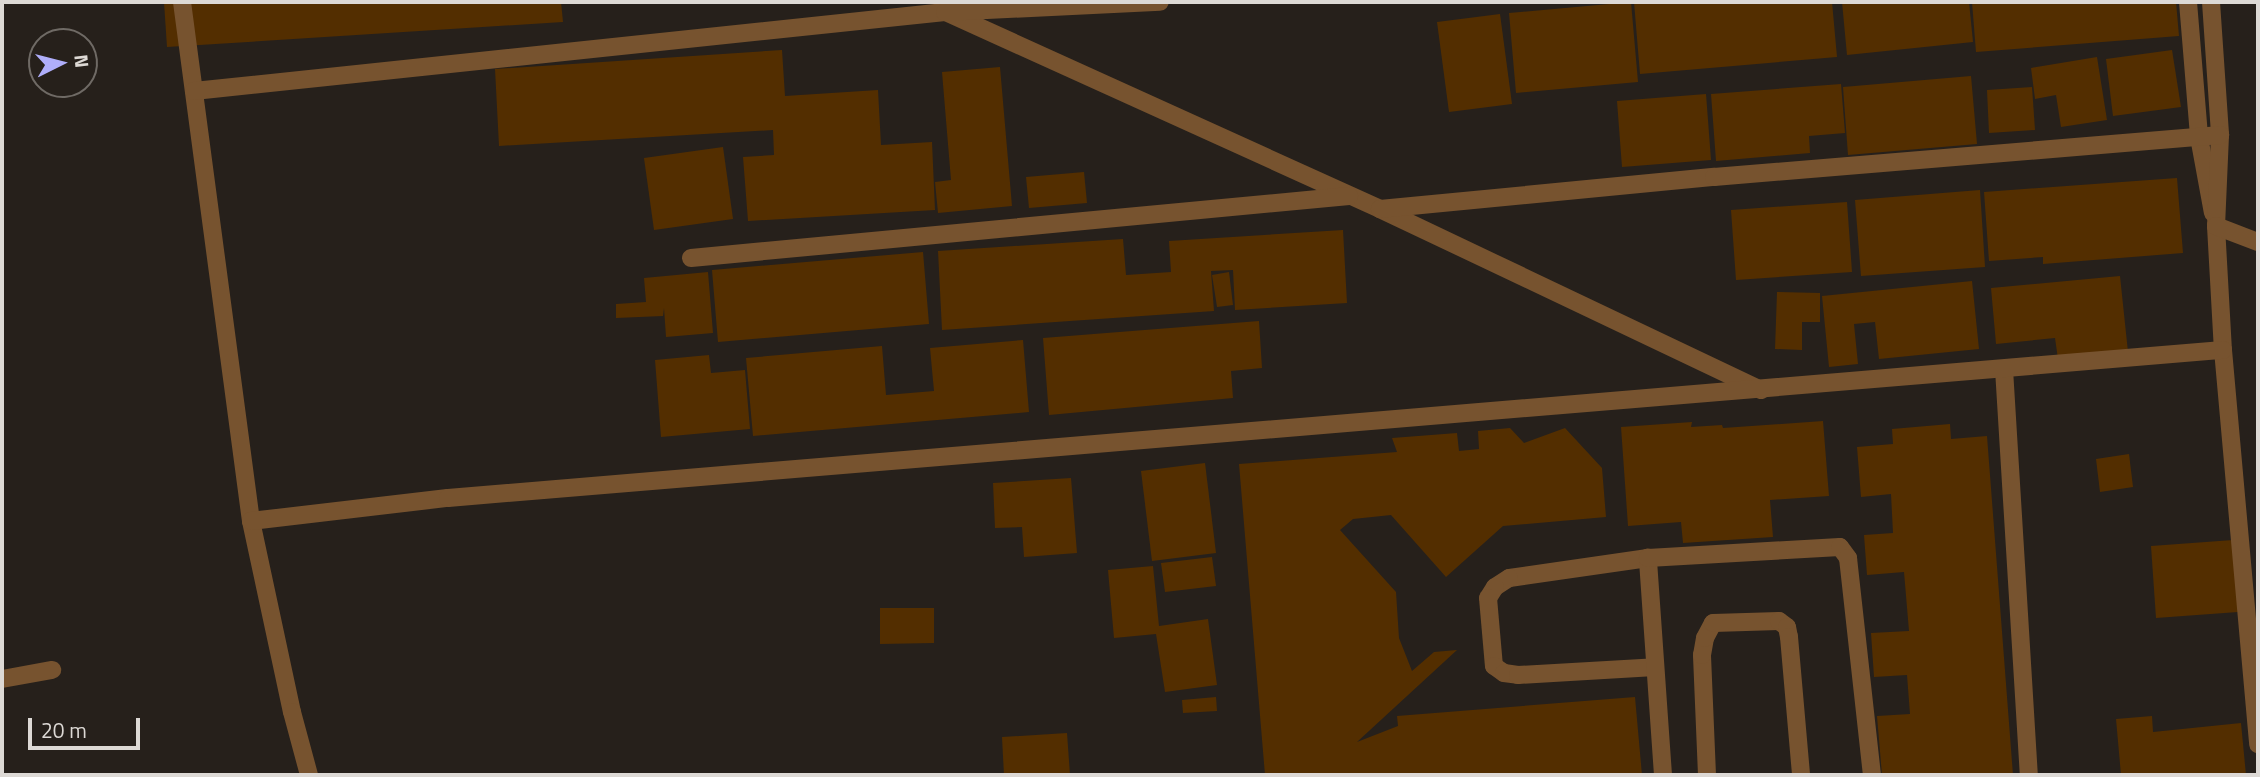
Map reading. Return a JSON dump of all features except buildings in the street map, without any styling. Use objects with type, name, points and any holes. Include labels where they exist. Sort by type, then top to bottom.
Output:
[{"type":"street","points":[[181,2],[251,521],[277,645],[309,775]]},
{"type":"street","points":[[927,2],[1350,195],[1762,390]]},
{"type":"street","points":[[194,91],[945,12],[1160,2]]},
{"type":"street","points":[[2188,2],[2199,137],[2206,191],[2216,226]]},
{"type":"street","points":[[2211,2],[2220,135],[2216,226],[2223,350],[2258,744]]},
{"type":"street","points":[[1380,209],[1714,177],[2220,135]]},
{"type":"street","points":[[691,258],[1350,195]]},
{"type":"street","points":[[2216,226],[2258,242]]},
{"type":"street","points":[[251,521],[448,498],[2223,350]]},
{"type":"street","points":[[2004,369],[2029,775]]},
{"type":"street","points":[[1655,667],[1518,675],[1504,673],[1494,666],[1488,598],[1495,587],[1509,578],[1648,558],[1839,547],[1848,558],[1872,775]]},
{"type":"street","points":[[1648,558],[1662,775]]},
{"type":"street","points":[[1707,775],[1702,655],[1705,638],[1713,623],[1779,621],[1787,627],[1789,637],[1801,775]]},
{"type":"street","points":[[2,679],[52,670]]}]
